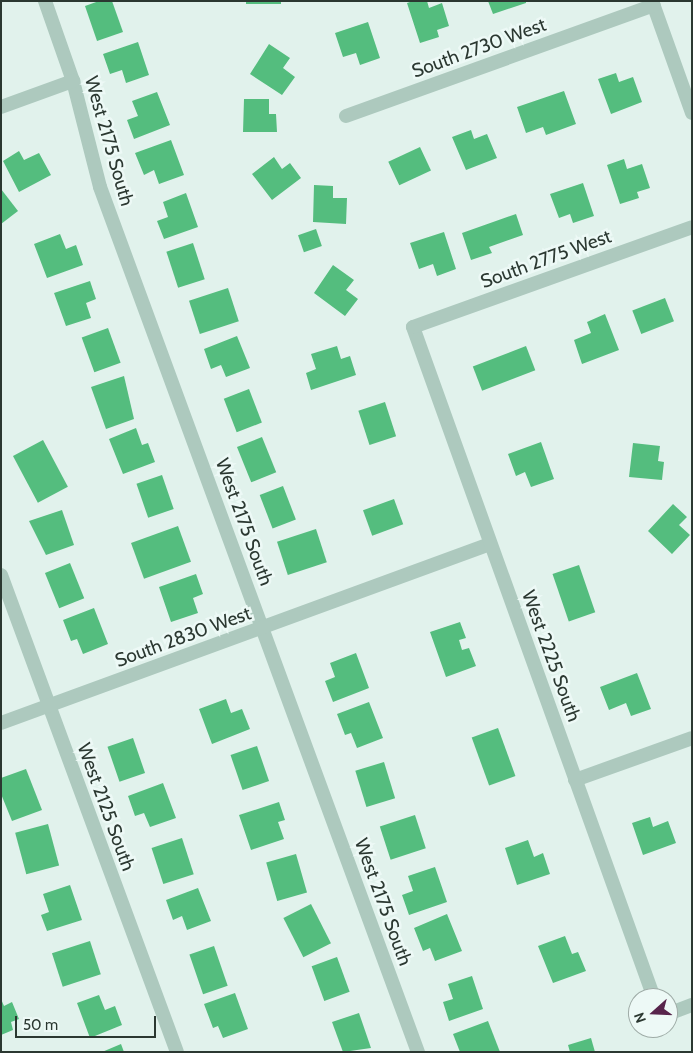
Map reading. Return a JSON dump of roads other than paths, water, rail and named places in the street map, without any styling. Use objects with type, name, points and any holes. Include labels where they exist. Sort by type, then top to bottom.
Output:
[{"type":"street","name":"West 2175 South","points":[[45,1],[73,81],[100,187],[418,1052]]},
{"type":"street","points":[[653,3],[692,114]]},
{"type":"street","name":"South 2730 West","points":[[346,116],[653,3]]},
{"type":"street","points":[[1,107],[73,81]]},
{"type":"street","name":"South 2775 West","points":[[412,328],[692,227]]},
{"type":"street","name":"West 2225 South","points":[[412,328],[650,988]]},
{"type":"street","name":"South 2830 West","points":[[1,724],[490,544]]},
{"type":"street","name":"West 2125 South","points":[[1,575],[177,1052]]},
{"type":"street","points":[[575,780],[692,738]]},
{"type":"street","points":[[678,1010],[692,1005]]}]
